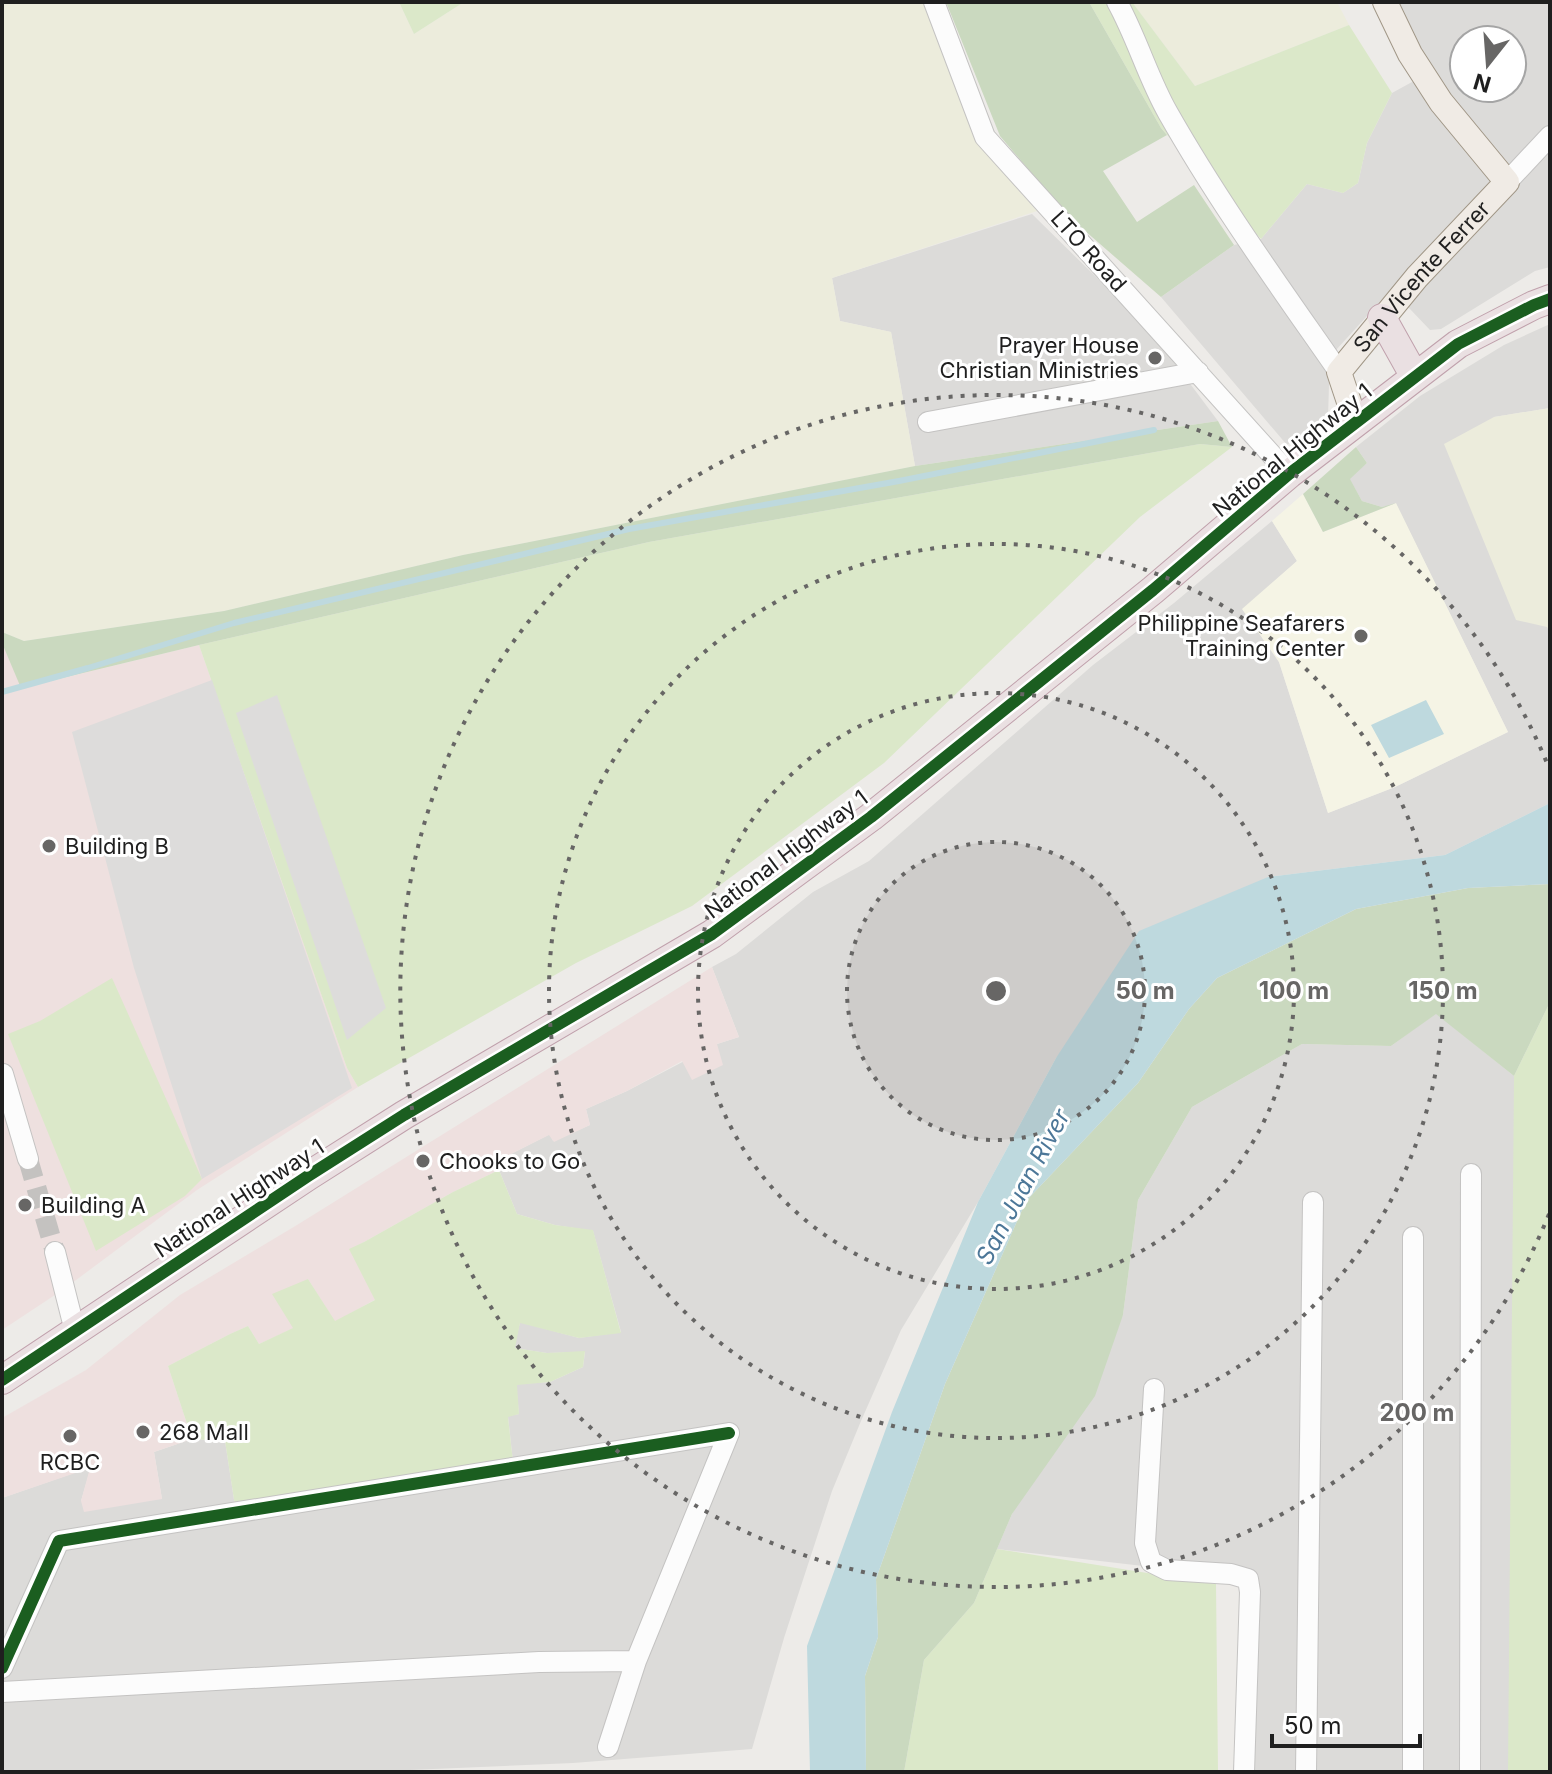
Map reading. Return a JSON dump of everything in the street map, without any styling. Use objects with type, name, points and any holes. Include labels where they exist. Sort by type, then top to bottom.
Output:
[{"type":"highway","name":"National Highway 1","points":[[2,1380],[404,1115],[712,934],[882,808],[1153,590],[1289,474],[1458,344],[1550,299]]},
{"type":"highway","points":[[1382,318],[1415,377]]},
{"type":"main road","points":[[1385,2],[1410,54],[1441,102],[1507,182]]},
{"type":"main road","name":"San Vicente Ferrer","points":[[1339,372],[1417,277],[1507,182]]},
{"type":"main road","points":[[1339,372],[1356,423]]},
{"type":"street","name":"LTO Road","points":[[934,2],[985,137],[1289,474]]},
{"type":"street","points":[[1117,2],[1166,110],[1236,223],[1339,372]]},
{"type":"street","points":[[1507,182],[1550,136]]},
{"type":"street","points":[[928,422],[1198,372]]},
{"type":"street","points":[[3,1074],[28,1159]]},
{"type":"street","points":[[1470,1772],[1471,1174]]},
{"type":"street","points":[[1306,1772],[1313,1202]]},
{"type":"street","points":[[1413,1237],[1413,1772]]},
{"type":"street","points":[[55,1252],[75,1331]]},
{"type":"street","points":[[1154,1389],[1145,1543],[1151,1562],[1167,1570],[1231,1574],[1248,1579],[1244,1772]]},
{"type":"street","points":[[2,1668],[59,1541],[729,1433],[636,1661],[608,1747]]},
{"type":"street","points":[[2,1692],[539,1662],[636,1661]]},
{"type":"shaded area","points":[[1396,2],[1550,2],[1550,267],[1535,271],[1441,329],[1430,330],[1410,309],[1388,293],[1336,350],[1329,385],[1328,417],[1287,445],[1161,297],[1234,245],[1261,239],[1307,184],[1343,193],[1358,183],[1367,143],[1392,93],[1432,71]]},
{"type":"shaded area","points":[[1032,214],[1149,329],[1218,421],[915,466],[891,332],[840,321],[832,278]]},
{"type":"shaded area","points":[[1550,324],[1550,408],[1494,417],[1550,633],[1550,803],[1445,855],[1268,877],[1056,1058],[978,1202],[901,1330],[832,1491],[752,1749],[573,1763],[363,1772],[2,1772],[2,1498],[91,1467],[81,1501],[162,1499],[154,1452],[192,1439],[225,1441],[235,1506],[513,1462],[508,1416],[519,1414],[516,1384],[550,1382],[583,1367],[585,1352],[547,1353],[514,1348],[520,1322],[579,1338],[621,1332],[593,1231],[555,1225],[517,1214],[499,1170],[499,1160],[550,1134],[553,1141],[590,1125],[586,1109],[717,1044],[739,1037],[712,967],[736,954],[813,892],[869,861],[1093,665],[1174,603],[1272,521],[1297,561],[1243,610],[1279,662],[1328,813],[1395,787],[1508,732],[1396,504],[1382,507],[1362,501],[1349,478],[1367,463],[1356,447],[1420,396],[1504,345]]},
{"type":"shaded area","name":"Philippine Seafarers Training Center","points":[[1303,494],[1323,532],[1396,503],[1508,732],[1395,787],[1328,813],[1279,662],[1242,609],[1297,561],[1272,521]]},
{"type":"shaded area","points":[[2,643],[22,688],[199,645],[347,1068],[358,1087],[197,1190],[64,1289],[2,1330]]},
{"type":"shaded area","points":[[212,680],[352,1088],[202,1179],[134,968],[72,732]]},
{"type":"shaded area","points":[[277,695],[386,1008],[347,1040],[236,713]]},
{"type":"shaded area","points":[[712,967],[739,1037],[717,1044],[723,1065],[692,1080],[682,1061],[586,1109],[590,1125],[554,1142],[549,1135],[499,1160],[499,1170],[350,1249],[376,1299],[335,1322],[308,1279],[294,1328],[259,1344],[248,1326],[168,1366],[192,1439],[154,1452],[162,1499],[84,1512],[81,1501],[90,1468],[2,1498],[2,1418],[86,1370],[180,1295]]},
{"type":"shaded area","points":[[1436,1013],[1514,1076],[1527,1772],[1233,1772],[1255,1579],[997,1549],[1012,1514],[1123,1315],[1138,1200],[1192,1107],[1302,1044],[1391,1046]]},
{"type":"green space","points":[[2,2],[399,2],[414,34],[464,2],[929,2],[976,141],[1037,211],[832,278],[840,321],[891,332],[915,466],[463,555],[224,611],[24,641],[2,632]]},
{"type":"green space","points":[[399,2],[464,2],[414,34]]},
{"type":"green space","points":[[946,2],[1089,2],[1167,135],[1103,171],[1137,222],[1194,185],[1234,245],[1161,297],[1069,217],[1000,136]]},
{"type":"green space","points":[[1089,2],[1132,2],[1195,86],[1349,25],[1392,93],[1367,143],[1358,183],[1343,193],[1307,184],[1261,239],[1161,128]]},
{"type":"green space","points":[[1132,2],[1337,2],[1349,25],[1195,86]]},
{"type":"green space","points":[[1550,408],[1550,633],[1547,627],[1516,620],[1444,444],[1494,417]]},
{"type":"green space","points":[[1218,421],[1232,447],[1200,444],[649,542],[21,688],[2,643],[2,632],[24,641],[224,611],[463,555],[915,466]]},
{"type":"green space","points":[[1200,444],[1232,447],[1140,517],[884,763],[692,906],[576,963],[358,1087],[347,1068],[199,645],[649,542]]},
{"type":"green space","points":[[1356,447],[1367,463],[1350,479],[1362,501],[1382,507],[1396,503],[1323,532],[1303,494]]},
{"type":"green space","points":[[1550,884],[1550,1002],[1514,1076],[1436,1014],[1391,1046],[1302,1044],[1192,1107],[1138,1200],[1123,1315],[1095,1396],[1012,1514],[974,1603],[924,1660],[904,1772],[866,1772],[865,1676],[878,1637],[876,1579],[945,1384],[1026,1201],[1138,1083],[1189,1009],[1217,978],[1356,909],[1468,888]]},
{"type":"green space","points":[[112,978],[202,1179],[185,1196],[96,1251],[8,1034],[40,1021]]},
{"type":"green space","points":[[1550,1002],[1550,1772],[1508,1772],[1514,1076]]},
{"type":"green space","points":[[499,1170],[517,1214],[555,1225],[593,1230],[621,1333],[579,1338],[520,1323],[515,1348],[547,1353],[585,1351],[583,1367],[550,1382],[517,1385],[519,1414],[508,1417],[513,1462],[235,1506],[225,1441],[192,1439],[168,1366],[248,1326],[259,1344],[293,1328],[272,1294],[308,1279],[335,1321],[375,1300],[349,1249]]},
{"type":"green space","points":[[997,1549],[1216,1584],[1218,1772],[904,1772],[924,1660],[974,1603]]},
{"type":"water","points":[[1426,700],[1444,734],[1389,758],[1371,725]]},
{"type":"water","name":"San Juan River","points":[[1550,803],[1550,884],[1468,888],[1356,909],[1217,978],[1189,1009],[1138,1083],[1026,1201],[945,1384],[876,1579],[878,1637],[865,1676],[866,1772],[810,1772],[807,1646],[892,1412],[978,1202],[1056,1058],[1139,931],[1268,877],[1445,855]]},
{"type":"waterway","points":[[2,692],[234,623],[629,529],[899,481],[1154,430]]},
{"type":"tunnel","points":[[28,1159],[55,1252]]},
{"type":"cycle path","points":[[2,1380],[404,1115],[712,934],[871,817],[1153,590],[1289,474],[1458,344],[1550,299]]},
{"type":"cycle path","points":[[2,1668],[59,1541],[729,1433]]},
{"type":"place","name":"Prayer House Christian Ministries","points":[[1155,358]]},
{"type":"place","name":"Philippine Seafarers Training Center","points":[[1361,636]]},
{"type":"place","name":"Building B","points":[[49,846]]},
{"type":"place","name":"Chooks to Go","points":[[423,1161]]},
{"type":"place","name":"Building A","points":[[25,1205]]},
{"type":"place","name":"268 Mall","points":[[143,1432]]},
{"type":"place","name":"RCBC","points":[[70,1436]]}]
